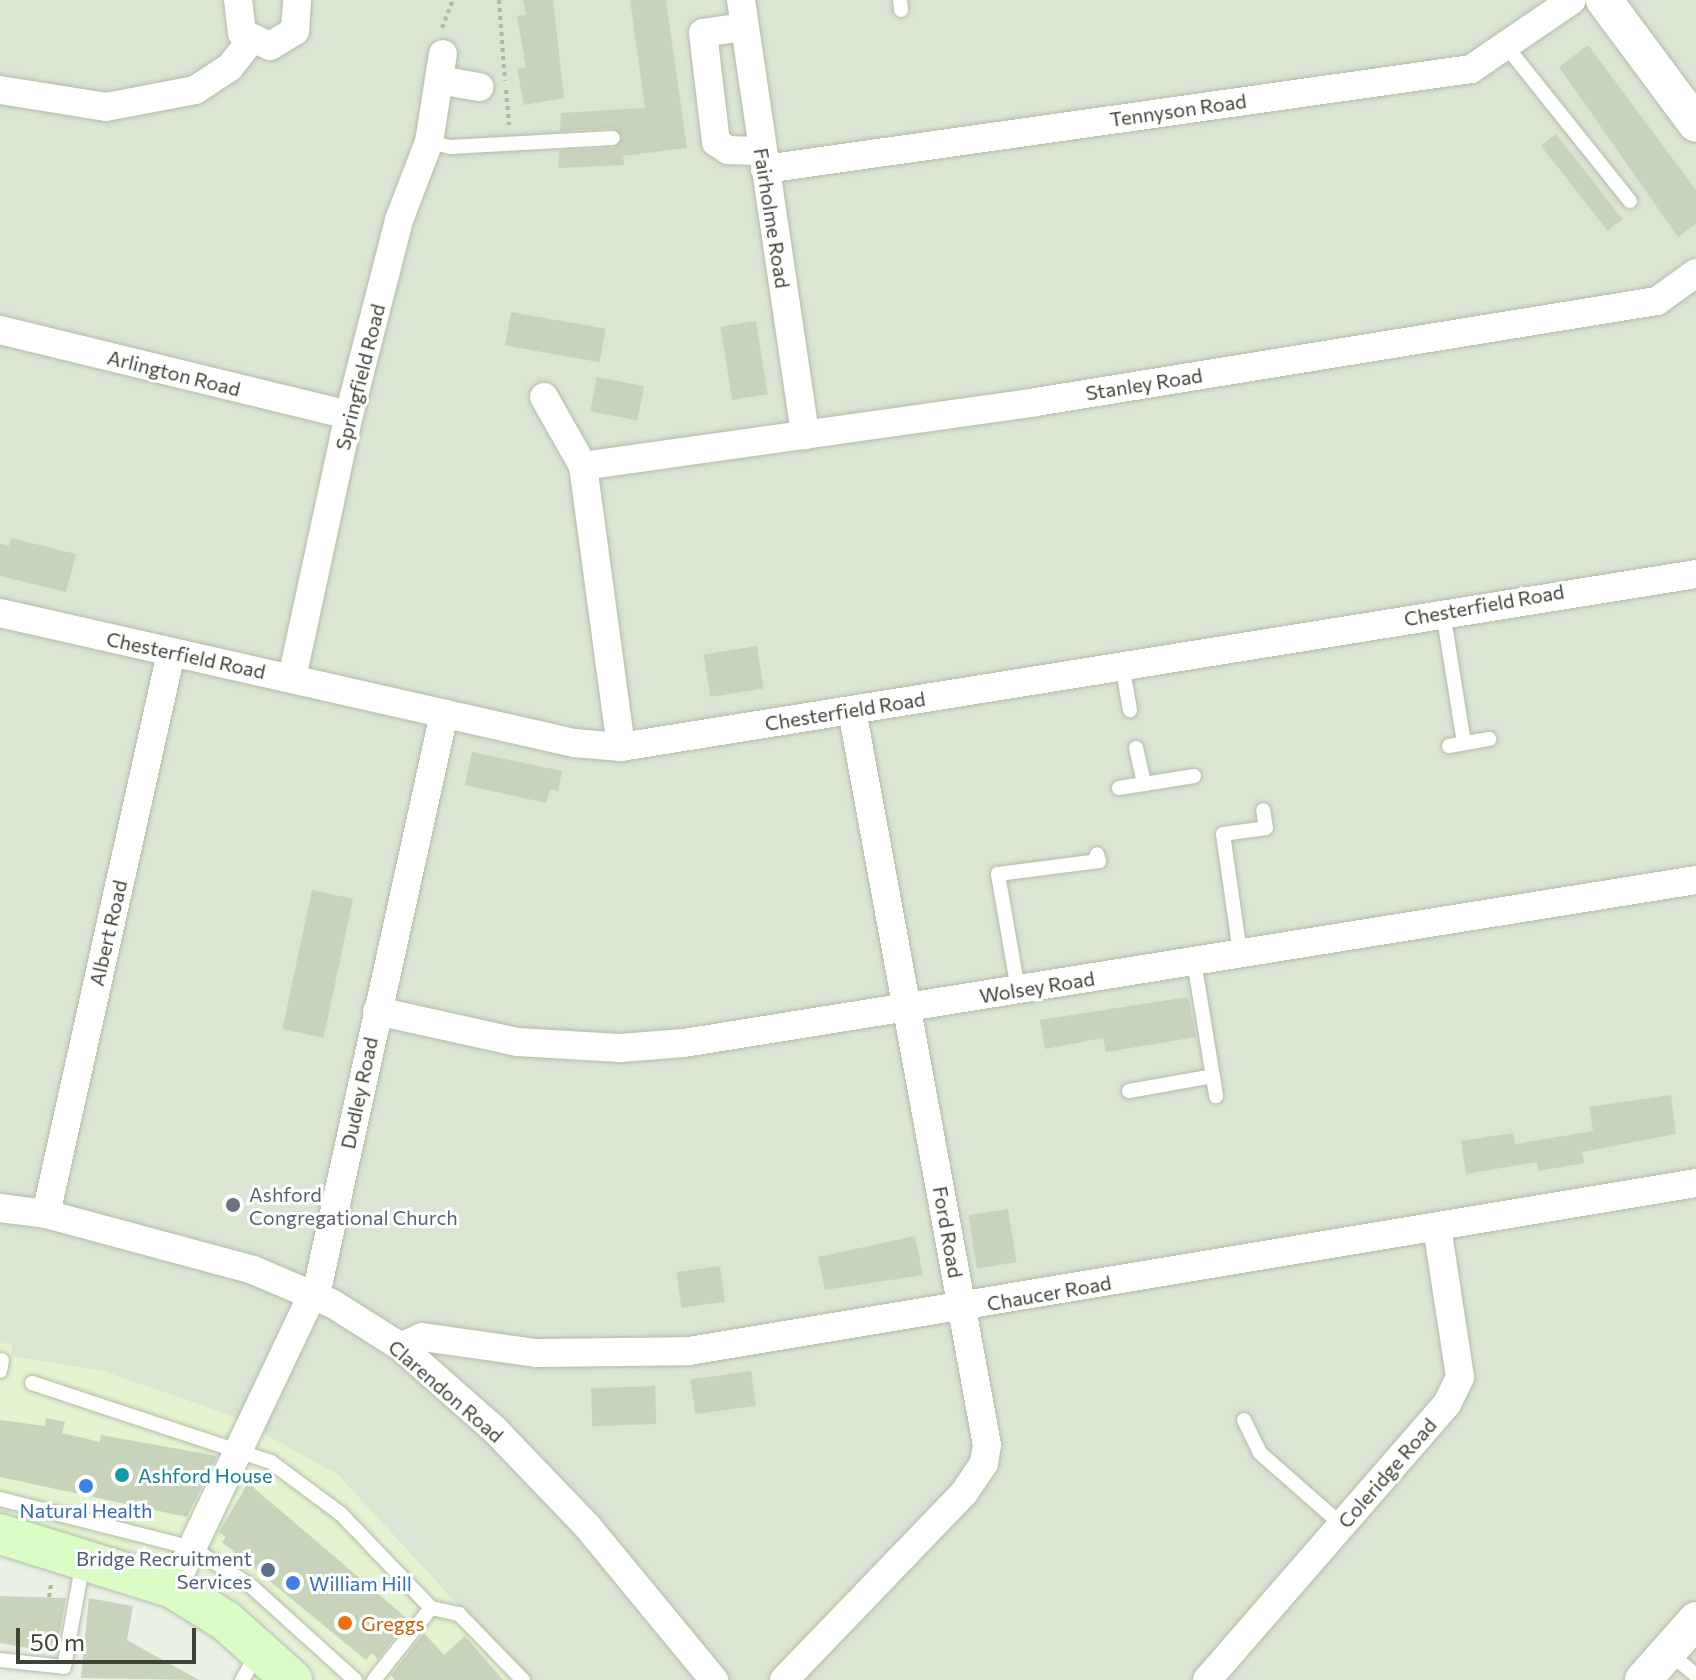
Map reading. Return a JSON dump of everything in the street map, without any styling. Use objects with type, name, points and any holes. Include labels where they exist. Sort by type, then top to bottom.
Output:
[{"type":"main road","points":[[0,1534],[84,1557],[173,1588],[252,1665],[292,1680]]},
{"type":"street","points":[[238,0],[237,23],[250,41],[270,46],[289,38],[299,21],[297,0]]},
{"type":"street","name":"Tennyson Road","points":[[743,14],[703,33],[716,142],[728,150],[763,160],[1471,69],[1572,0]]},
{"type":"street","points":[[1604,0],[1696,124]]},
{"type":"street","name":"Fairholme Road","points":[[743,14],[805,435]]},
{"type":"street","points":[[0,90],[106,107],[136,102],[195,90],[230,67],[250,41]]},
{"type":"street","name":"Springfield Road","points":[[292,678],[349,415],[399,220],[429,142],[441,67],[479,87]]},
{"type":"street","name":"Stanley Road","points":[[583,466],[805,435],[1657,301],[1696,273]]},
{"type":"street","name":"Arlington Road","points":[[0,330],[349,415]]},
{"type":"street","points":[[544,397],[583,466],[621,747]]},
{"type":"street","name":"Chesterfield Road","points":[[0,613],[444,714],[621,747],[1443,612],[1696,574]]},
{"type":"street","name":"Albert Road","points":[[46,1214],[171,653]]},
{"type":"street","name":"Ford Road","points":[[784,1680],[964,1493],[984,1463],[987,1445],[852,710]]},
{"type":"street","name":"Dudley Road","points":[[173,1588],[312,1295],[444,714]]},
{"type":"street","name":"Wolsey Road","points":[[377,1011],[517,1042],[620,1048],[907,1009],[1696,880]]},
{"type":"street","name":"Chaucer Road","points":[[401,1347],[422,1337],[536,1353],[689,1351],[962,1308],[1696,1183]]},
{"type":"street","name":"Clarendon Road","points":[[0,1208],[46,1214],[253,1270],[312,1295],[401,1347],[495,1430],[587,1526],[714,1680]]},
{"type":"street","name":"Coleridge Road","points":[[1207,1680],[1447,1404],[1460,1377],[1437,1227]]},
{"type":"street","points":[[1643,1680],[1696,1620]]},
{"type":"lane","points":[[1507,47],[1630,201]]},
{"type":"lane","points":[[429,142],[510,144],[613,138]]},
{"type":"lane","points":[[1443,612],[1456,744],[1489,739]]},
{"type":"lane","points":[[1122,665],[1130,710]]},
{"type":"lane","points":[[1136,748],[1144,784]]},
{"type":"lane","points":[[1119,788],[1194,776]]},
{"type":"lane","points":[[1240,953],[1223,834],[1266,828],[1263,810]]},
{"type":"lane","points":[[1018,990],[998,874],[1099,861],[1097,854]]},
{"type":"lane","points":[[1194,961],[1216,1096]]},
{"type":"lane","points":[[1129,1091],[1213,1076]]},
{"type":"lane","points":[[32,1383],[271,1462],[341,1514],[431,1608],[459,1614],[523,1680]]},
{"type":"lane","points":[[1244,1420],[1260,1453],[1342,1525]]},
{"type":"lane","points":[[0,1499],[192,1548],[251,1586],[355,1680]]},
{"type":"lane","points":[[0,1660],[64,1667],[84,1557]]},
{"type":"lane","points":[[374,1680],[431,1608]]},
{"type":"lane","points":[[1667,1650],[1696,1675]]},
{"type":"path","points":[[499,0],[510,144]]},
{"type":"shaded area","points":[[0,0],[1696,0],[1696,1680],[527,1680],[337,1474],[103,1371],[10,1356],[12,1345],[0,1343]]},
{"type":"shaded area","points":[[0,1343],[12,1345],[11,1356],[103,1371],[230,1415],[337,1474],[527,1680],[322,1680],[297,1648],[207,1578],[169,1561],[0,1522]]},
{"type":"building","points":[[523,0],[553,0],[564,98],[524,105],[517,69],[526,67],[517,16],[526,15]]},
{"type":"building","points":[[630,0],[666,0],[687,148],[623,156],[624,165],[558,168],[559,151],[614,148],[623,138],[613,128],[560,131],[561,113],[645,108]]},
{"type":"building","points":[[1588,45],[1696,190],[1696,224],[1678,237],[1559,67]]},
{"type":"building","points":[[1556,134],[1622,219],[1608,231],[1541,146]]},
{"type":"building","points":[[511,312],[606,329],[600,362],[505,345]]},
{"type":"building","points":[[756,321],[768,394],[732,400],[720,327]]},
{"type":"building","points":[[597,377],[644,386],[637,421],[590,411]]},
{"type":"building","points":[[11,538],[76,554],[66,592],[0,576],[0,544],[9,546]]},
{"type":"building","points":[[757,646],[764,688],[710,697],[704,654]]},
{"type":"building","points":[[472,752],[562,771],[558,791],[550,789],[546,803],[465,785]]},
{"type":"building","points":[[312,890],[353,899],[324,1038],[282,1029]]},
{"type":"building","points":[[1188,997],[1196,1037],[1106,1052],[1103,1038],[1045,1049],[1040,1020]]},
{"type":"building","points":[[1671,1095],[1676,1134],[1582,1152],[1584,1163],[1538,1171],[1537,1162],[1466,1174],[1461,1141],[1513,1133],[1515,1144],[1593,1131],[1589,1107]]},
{"type":"building","points":[[1008,1209],[1016,1262],[977,1269],[968,1215]]},
{"type":"building","points":[[915,1236],[923,1275],[825,1290],[818,1257]]},
{"type":"building","points":[[720,1266],[725,1302],[681,1308],[676,1272]]},
{"type":"building","points":[[751,1371],[756,1406],[695,1414],[691,1379]]},
{"type":"building","points":[[655,1386],[656,1424],[592,1426],[591,1388]]},
{"type":"building","points":[[46,1418],[65,1422],[62,1433],[100,1442],[101,1435],[217,1456],[187,1517],[0,1477],[0,1420],[45,1426]]},
{"type":"building","points":[[248,1483],[409,1620],[378,1659],[372,1653],[366,1660],[222,1542],[226,1537],[219,1532]]},
{"type":"building","points":[[0,1596],[66,1598],[56,1653],[0,1643]]},
{"type":"building","points":[[89,1598],[133,1606],[127,1640],[199,1680],[81,1678]]},
{"type":"building","points":[[424,1633],[444,1655],[465,1636],[503,1680],[395,1680],[391,1675]]},
{"type":"place","name":"Ashford Congregational Church","points":[[233,1205]]},
{"type":"place","name":"Ashford House","points":[[122,1475]]},
{"type":"place","name":"Natural Health","points":[[86,1486]]},
{"type":"place","name":"Bridge Recruitment Services","points":[[268,1570]]},
{"type":"place","name":"William Hill","points":[[293,1583]]},
{"type":"place","name":"Greggs","points":[[345,1623]]}]
